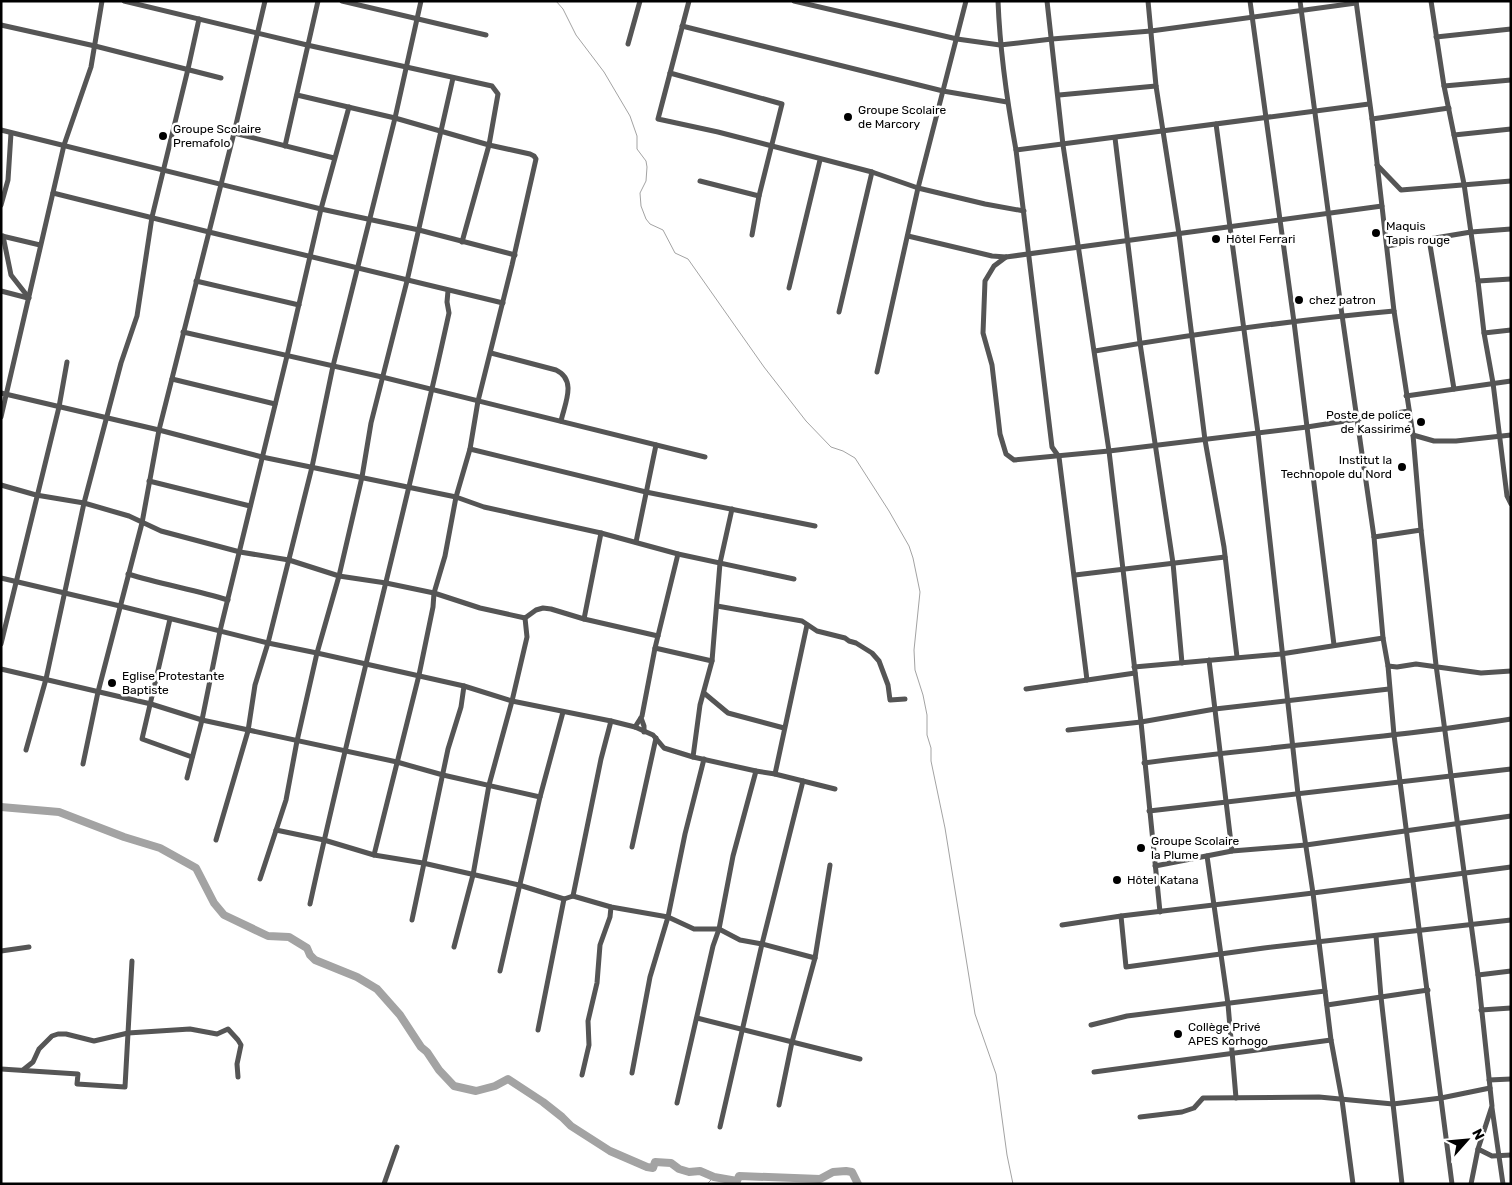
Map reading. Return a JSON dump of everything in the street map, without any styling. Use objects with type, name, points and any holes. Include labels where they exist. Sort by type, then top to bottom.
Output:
[{"type":"street","points":[[1,417],[4,393],[29,298],[64,145],[91,67],[102,1]]},
{"type":"street","points":[[124,1],[307,46],[492,86],[498,94],[489,145],[462,242]]},
{"type":"street","points":[[83,764],[98,692],[142,523],[149,481],[183,332],[266,1]]},
{"type":"street","points":[[285,146],[318,1]]},
{"type":"street","points":[[342,1],[486,35]]},
{"type":"street","points":[[216,840],[248,731],[255,684],[268,643],[312,467],[333,366],[371,219],[421,1]]},
{"type":"street","points":[[628,44],[640,1]]},
{"type":"street","points":[[689,1],[658,119],[718,132],[872,172],[918,188],[1024,211]]},
{"type":"street","points":[[794,1],[957,39],[1000,45],[1151,31],[1302,12],[1356,2],[1372,119],[1394,311],[1413,435],[1436,666],[1478,975],[1492,1106],[1503,1184]]},
{"type":"street","points":[[877,372],[918,188],[966,1]]},
{"type":"street","points":[[998,1],[1000,45],[1024,211],[1052,447],[1059,457],[1087,680]]},
{"type":"street","points":[[1047,1],[1059,95],[1063,145],[1109,451],[1141,722],[1160,912]]},
{"type":"street","points":[[1148,1],[1156,86],[1179,234],[1205,440],[1225,557],[1237,658]]},
{"type":"street","points":[[1250,1],[1294,322],[1334,645]]},
{"type":"street","points":[[1300,1],[1374,537],[1394,735],[1452,1184]]},
{"type":"street","points":[[1431,1],[1444,86],[1464,184],[1484,333],[1493,383],[1507,496],[1511,504]]},
{"type":"street","points":[[26,750],[46,679],[84,503],[121,363],[137,316],[152,217],[199,19]]},
{"type":"street","points":[[1,25],[95,46],[221,78]]},
{"type":"street","points":[[682,26],[943,91],[1007,102]]},
{"type":"street","points":[[1436,37],[1511,29]]},
{"type":"street","points":[[670,73],[782,104],[759,196],[752,235]]},
{"type":"street","points":[[260,879],[286,800],[317,653],[339,576],[362,477],[370,423],[407,281],[453,78]]},
{"type":"street","points":[[1444,86],[1511,80]]},
{"type":"street","points":[[1059,95],[1156,86]]},
{"type":"street","points":[[297,95],[395,118],[489,145],[530,154],[536,159],[515,255],[478,401],[470,449],[456,497],[445,556],[434,594],[418,675],[374,855]]},
{"type":"street","points":[[1016,150],[1369,104]]},
{"type":"street","points":[[187,778],[202,720],[220,631],[321,208],[349,107]]},
{"type":"street","points":[[1372,119],[1449,108]]},
{"type":"street","points":[[1216,124],[1231,227],[1242,328],[1258,433],[1298,794],[1313,893],[1331,1040],[1342,1100],[1353,1184]]},
{"type":"street","points":[[1454,135],[1511,129]]},
{"type":"street","points":[[1,130],[221,185],[419,230],[515,255]]},
{"type":"street","points":[[1,205],[8,180],[11,132]]},
{"type":"street","points":[[234,133],[334,158]]},
{"type":"street","points":[[1115,138],[1140,343],[1173,563],[1182,663]]},
{"type":"street","points":[[789,288],[820,160]]},
{"type":"street","points":[[1377,165],[1401,190],[1511,181]]},
{"type":"street","points":[[839,312],[872,172]]},
{"type":"street","points":[[700,181],[759,196]]},
{"type":"street","points":[[53,192],[358,269],[503,303]]},
{"type":"street","points":[[908,236],[992,256],[1006,257],[1382,206]]},
{"type":"street","points":[[1387,246],[1471,232],[1511,229]]},
{"type":"street","points":[[29,298],[11,275],[2,236],[40,245]]},
{"type":"street","points":[[1429,239],[1454,389]]},
{"type":"street","points":[[1006,257],[994,266],[985,281],[983,333],[992,365],[1000,434],[1006,454],[1014,460],[1059,457],[1205,440],[1357,420],[1408,411]]},
{"type":"street","points":[[1478,281],[1511,279]]},
{"type":"street","points":[[196,281],[299,306]]},
{"type":"street","points":[[1,291],[29,298]]},
{"type":"street","points":[[310,904],[344,751],[432,390],[449,313],[448,291]]},
{"type":"street","points":[[1094,351],[1242,328],[1342,315],[1394,311]]},
{"type":"street","points":[[1484,333],[1511,330]]},
{"type":"street","points":[[183,332],[382,377],[706,457]]},
{"type":"street","points":[[491,353],[552,368],[566,376],[568,388],[561,421]]},
{"type":"street","points":[[1,644],[59,407],[67,362]]},
{"type":"street","points":[[172,379],[275,404]]},
{"type":"street","points":[[1406,396],[1511,381]]},
{"type":"street","points":[[4,393],[160,430],[262,457],[456,497],[484,507],[601,533],[678,554],[794,579]]},
{"type":"street","points":[[1413,435],[1434,441],[1456,441],[1511,435]]},
{"type":"street","points":[[636,542],[656,445]]},
{"type":"street","points":[[470,449],[646,492],[815,526]]},
{"type":"street","points":[[149,481],[250,506]]},
{"type":"street","points":[[1,485],[36,495],[84,503],[130,516],[161,531],[240,552],[289,560],[339,576],[386,583],[525,618],[536,610],[543,608],[658,636]]},
{"type":"street","points":[[692,757],[700,705],[712,661],[720,563],[732,509]]},
{"type":"street","points":[[1374,537],[1421,530]]},
{"type":"street","points":[[584,619],[601,533]]},
{"type":"street","points":[[635,727],[641,718],[678,554]]},
{"type":"street","points":[[1075,575],[1225,557]]},
{"type":"street","points":[[128,574],[228,600]]},
{"type":"street","points":[[1,578],[268,643],[464,686],[512,701],[635,727],[653,735],[664,748],[692,757],[775,774],[834,789]]},
{"type":"street","points":[[717,606],[802,621],[817,631],[845,638],[849,642],[856,643],[872,652],[879,661],[888,686],[890,700],[905,699]]},
{"type":"street","points":[[454,947],[473,875],[489,785],[512,701],[527,636],[525,618]]},
{"type":"street","points":[[170,619],[142,739],[192,757]]},
{"type":"street","points":[[775,774],[807,625]]},
{"type":"street","points":[[1134,667],[1282,654],[1383,638]]},
{"type":"street","points":[[656,648],[712,661]]},
{"type":"street","points":[[1209,660],[1232,851]]},
{"type":"street","points":[[1388,666],[1397,667],[1416,664],[1481,673],[1511,671]]},
{"type":"street","points":[[1,669],[150,704],[202,720],[248,731],[397,762],[443,775],[540,797]]},
{"type":"street","points":[[1026,688],[1135,673]]},
{"type":"street","points":[[412,920],[448,748],[461,707],[464,686]]},
{"type":"street","points":[[1068,730],[1141,722],[1215,709],[1389,689]]},
{"type":"street","points":[[704,693],[728,713],[784,728]]},
{"type":"street","points":[[500,971],[540,797],[563,712]]},
{"type":"street","points":[[641,718],[644,732]]},
{"type":"street","points":[[1144,762],[1220,752],[1444,730],[1511,719]]},
{"type":"street","points":[[574,896],[610,721]]},
{"type":"street","points":[[632,847],[656,738]]},
{"type":"street","points":[[632,1074],[650,977],[668,917],[685,834],[704,759]]},
{"type":"street","points":[[1149,811],[1511,769]]},
{"type":"street","points":[[677,1103],[713,946],[719,929],[733,856],[756,771]]},
{"type":"street","points":[[720,1128],[762,944],[803,781]]},
{"type":"street","points":[[1155,866],[1232,851],[1306,846],[1511,816]]},
{"type":"street","points":[[276,830],[324,840],[374,855],[423,862],[473,875],[519,884],[564,899],[574,896],[611,907],[668,917],[694,929],[719,929],[740,940],[815,958]]},
{"type":"street","points":[[1207,856],[1228,1004],[1236,1098]]},
{"type":"street","points":[[779,1105],[792,1042],[815,958],[830,865]]},
{"type":"street","points":[[1062,925],[1511,867]]},
{"type":"street","points":[[538,1030],[564,899]]},
{"type":"street","points":[[582,1075],[589,1045],[588,1021],[597,982],[600,945],[610,917],[611,907]]},
{"type":"street","points":[[1121,916],[1126,967],[1264,948],[1420,932],[1511,920]]},
{"type":"street","points":[[1376,936],[1402,1184]]},
{"type":"street","points":[[1,951],[29,947]]},
{"type":"street","points":[[1,1069],[78,1074],[77,1084],[125,1087],[132,961]]},
{"type":"street","points":[[1478,975],[1511,971]]},
{"type":"street","points":[[1327,1005],[1428,990]]},
{"type":"street","points":[[1091,1025],[1127,1016],[1325,991]]},
{"type":"street","points":[[1482,1010],[1511,1008]]},
{"type":"street","points":[[697,1018],[860,1059]]},
{"type":"street","points":[[23,1070],[33,1062],[39,1049],[52,1036],[66,1034],[94,1041],[128,1033],[190,1030],[217,1034],[228,1030],[241,1045],[237,1064],[238,1077]]},
{"type":"street","points":[[1094,1072],[1331,1040]]},
{"type":"street","points":[[1489,1080],[1511,1079]]},
{"type":"street","points":[[1140,1117],[1182,1112],[1194,1108],[1203,1098],[1318,1097],[1393,1104],[1441,1098],[1490,1088]]},
{"type":"street","points":[[1471,1184],[1478,1149],[1492,1106]]},
{"type":"street","points":[[384,1184],[397,1147]]},
{"type":"street","points":[[1478,1149],[1492,1156],[1511,1155]]},
{"type":"waterway","points":[[556,1],[563,9],[576,35],[604,72],[630,116],[637,136],[637,149],[646,161],[647,167],[646,181],[640,193],[641,206],[646,219],[650,224],[663,230],[675,253],[688,259],[764,367],[806,421],[831,447],[855,458],[909,546],[920,592],[914,650],[915,670],[927,715],[927,735],[931,748],[931,761],[945,828],[975,1014],[996,1074],[1007,1155],[1013,1184]]},
{"type":"waterway","points":[[1,807],[59,812],[124,837],[160,848],[196,868],[214,903],[224,915],[268,936],[289,937],[307,948],[315,960],[357,977],[377,989],[400,1015],[421,1047],[454,1086],[476,1091],[495,1086],[508,1079],[543,1102],[571,1126],[610,1151],[647,1167],[653,1168],[655,1162],[671,1163],[679,1169],[689,1172],[700,1171],[714,1177],[737,1181],[739,1176],[820,1179],[833,1172],[846,1171],[852,1172],[858,1184]]},
{"type":"waterway","points":[[707,1184],[714,1177]]},
{"type":"place","name":"Groupe Scolaire de Marcory","points":[[848,117]]},
{"type":"place","name":"Groupe Scolaire Premafolo","points":[[163,136]]},
{"type":"place","name":"Maquis Tapis rouge","points":[[1376,233]]},
{"type":"place","name":"Hôtel Ferrari","points":[[1216,239]]},
{"type":"place","name":"chez patron","points":[[1299,300]]},
{"type":"place","name":"Poste de police de Kassirimé","points":[[1421,422]]},
{"type":"place","name":"Institut la Technopole du Nord","points":[[1402,467]]},
{"type":"place","name":"Eglise Protestante Baptiste","points":[[112,683]]},
{"type":"place","name":"Groupe Scolaire la Plume","points":[[1141,848]]},
{"type":"place","name":"Hôtel Katana","points":[[1117,880]]},
{"type":"place","name":"Collège Privé APES Korhogo","points":[[1178,1034]]}]
